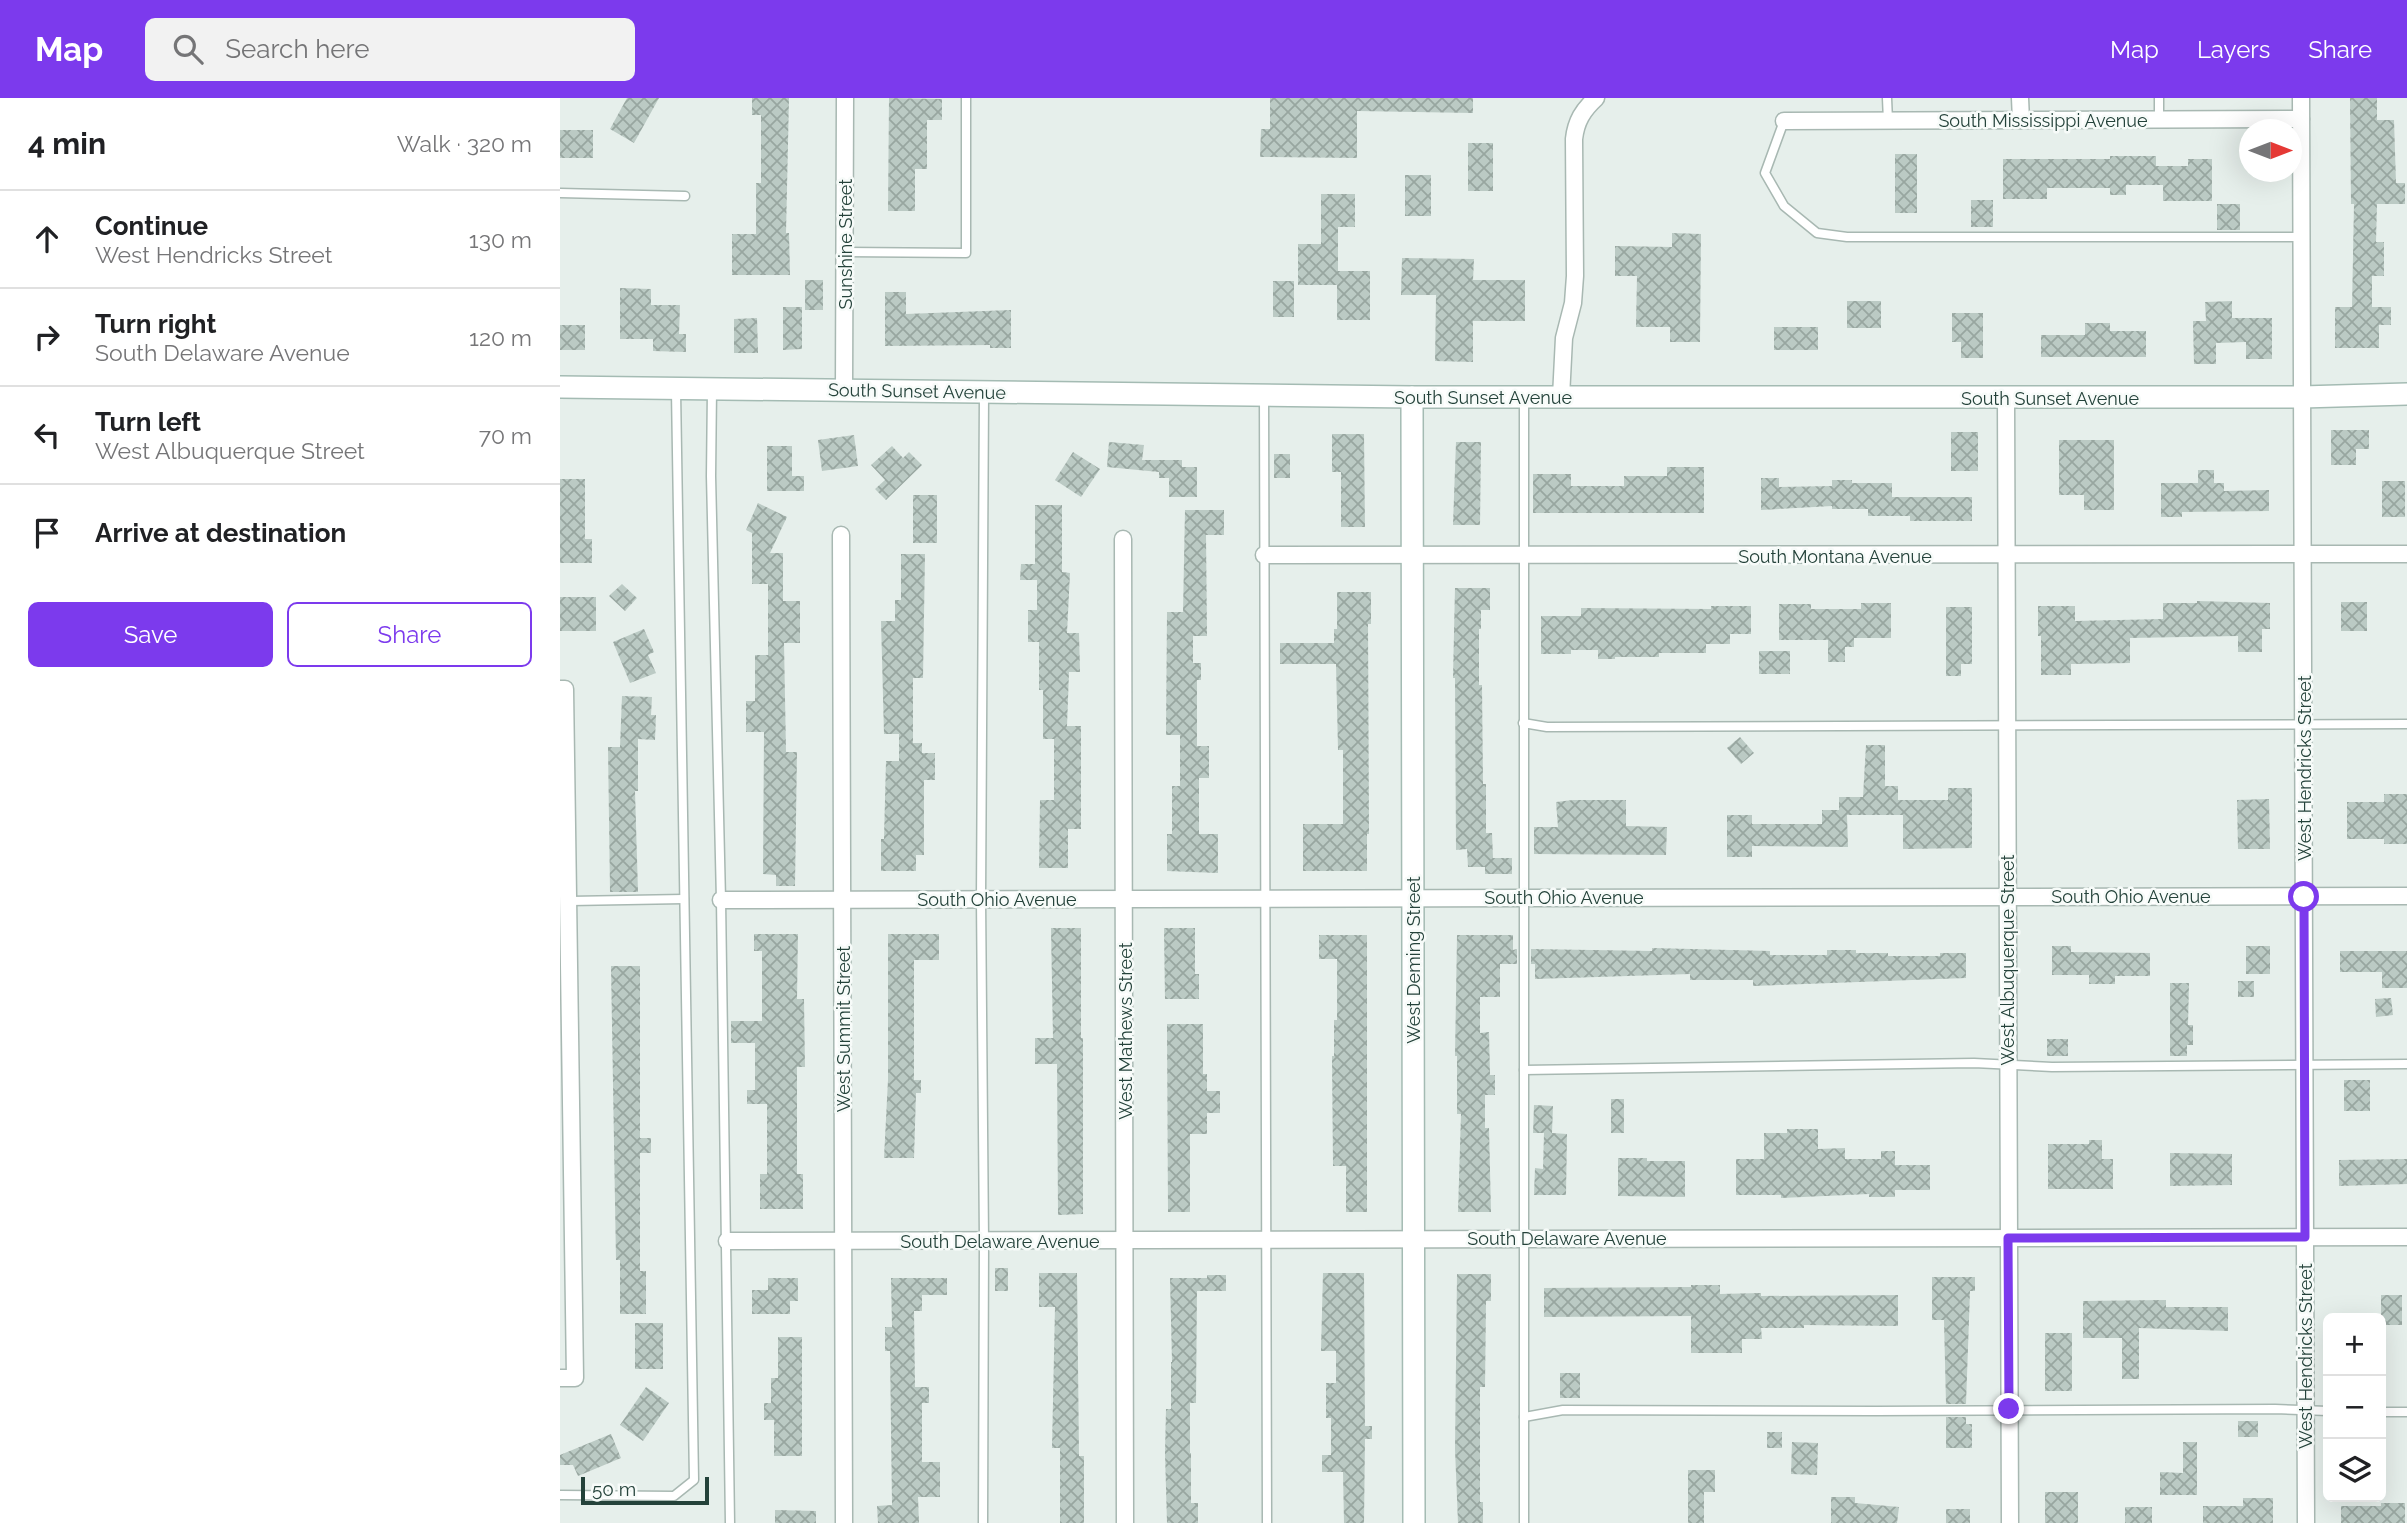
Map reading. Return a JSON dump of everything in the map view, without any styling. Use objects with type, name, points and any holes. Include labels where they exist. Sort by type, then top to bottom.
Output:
[{"type":"main road","name":"South Sunset Avenue","points":[[560,387],[1412,397],[2006,398],[2407,394]]},
{"type":"main road","name":"West Deming Street","points":[[1412,397],[1414,1523]]},
{"type":"street","name":"Sunshine Street","points":[[844,390],[845,98]]},
{"type":"street","points":[[1561,397],[1564,338],[1573,303],[1575,276],[1574,139],[1583,112],[1596,98]]},
{"type":"street","points":[[2020,98],[2021,120]]},
{"type":"street","name":"West Hendricks Street","points":[[2301,98],[2301,119]]},
{"type":"street","name":"South Mississippi Avenue","points":[[1784,121],[2239,119]]},
{"type":"street","name":"West Hendricks Street","points":[[2302,182],[2306,1523]]},
{"type":"street","name":"West Albuquerque Street","points":[[2006,398],[2010,1523]]},
{"type":"street","name":"West Summit Street","points":[[842,535],[844,1523]]},
{"type":"street","name":"West Mathews Street","points":[[1123,539],[1125,1523]]},
{"type":"street","name":"South Montana Avenue","points":[[1264,555],[2407,554]]},
{"type":"street","points":[[562,689],[570,901],[565,925],[567,1378]]},
{"type":"street","name":"South Ohio Avenue","points":[[721,900],[2407,896]]},
{"type":"street","name":"South Delaware Avenue","points":[[727,1241],[2407,1237]]},
{"type":"lane","points":[[845,252],[966,253],[966,98]]},
{"type":"lane","points":[[1887,98],[1888,121]]},
{"type":"lane","points":[[2159,98],[2159,120]]},
{"type":"lane","points":[[1784,121],[1765,173],[1784,205],[1817,233],[1847,237],[2302,237]]},
{"type":"lane","points":[[560,193],[685,196]]},
{"type":"lane","points":[[560,1495],[674,1496],[694,1480],[676,388]]},
{"type":"lane","points":[[712,389],[711,489],[721,900],[730,1523]]},
{"type":"lane","points":[[983,1523],[981,899],[984,392]]},
{"type":"lane","points":[[1264,395],[1267,1523]]},
{"type":"lane","points":[[1524,397],[1524,1523]]},
{"type":"lane","points":[[1523,723],[1547,727],[2407,724]]},
{"type":"lane","points":[[570,901],[684,899]]},
{"type":"lane","points":[[1524,1070],[2007,1064],[2052,1067],[2407,1064]]},
{"type":"lane","points":[[1524,1417],[1563,1410],[2323,1411]]},
{"type":"lane","points":[[2386,1412],[2407,1412]]},
{"type":"building","points":[[627,98],[659,98],[634,143],[610,129]]},
{"type":"building","points":[[752,98],[789,98],[786,233],[789,233],[790,275],[732,275],[732,234],[756,234],[756,183],[761,183],[761,115],[752,115]]},
{"type":"building","points":[[889,98],[942,99],[942,120],[927,120],[927,169],[915,169],[915,211],[888,211]]},
{"type":"building","points":[[1270,98],[1473,98],[1473,113],[1357,111],[1357,158],[1260,157],[1261,129],[1270,129]]},
{"type":"building","points":[[2350,98],[2377,98],[2377,120],[2394,120],[2396,183],[2405,183],[2405,204],[2377,204],[2376,242],[2384,242],[2384,276],[2372,276],[2372,307],[2391,307],[2391,325],[2379,325],[2379,348],[2335,348],[2335,307],[2352,307],[2354,204],[2351,204]]},
{"type":"building","points":[[560,130],[593,130],[593,158],[560,158]]},
{"type":"building","points":[[1468,143],[1493,143],[1493,191],[1468,191]]},
{"type":"building","points":[[1895,154],[1917,154],[1917,213],[1895,213]]},
{"type":"building","points":[[2110,156],[2156,156],[2156,166],[2188,166],[2188,159],[2212,159],[2212,201],[2163,201],[2163,185],[2126,185],[2126,195],[2110,195],[2110,188],[2047,188],[2047,199],[2003,199],[2003,159],[2110,159]]},
{"type":"building","points":[[1405,175],[1431,175],[1431,216],[1405,216]]},
{"type":"building","points":[[1321,194],[1355,194],[1355,227],[1338,227],[1338,271],[1370,271],[1370,320],[1337,320],[1337,285],[1298,285],[1298,244],[1321,244]]},
{"type":"building","points":[[1971,200],[1993,200],[1993,227],[1971,227]]},
{"type":"building","points":[[2217,204],[2240,204],[2240,230],[2217,230]]},
{"type":"building","points":[[1672,233],[1701,234],[1700,342],[1670,342],[1670,327],[1636,327],[1637,276],[1615,276],[1615,246],[1672,247]]},
{"type":"building","points":[[1402,258],[1474,259],[1473,280],[1525,280],[1525,321],[1473,321],[1473,362],[1435,361],[1436,295],[1401,295]]},
{"type":"building","points":[[805,280],[823,280],[823,310],[805,310]]},
{"type":"building","points":[[1273,281],[1294,281],[1294,317],[1273,317]]},
{"type":"building","points":[[620,288],[651,289],[651,305],[680,305],[679,334],[686,334],[686,352],[653,351],[653,339],[620,339]]},
{"type":"building","points":[[885,292],[906,292],[906,314],[1011,310],[1011,348],[990,348],[990,345],[885,346]]},
{"type":"building","points":[[1847,301],[1881,301],[1881,328],[1847,328]]},
{"type":"building","points":[[2232,301],[2232,318],[2272,318],[2272,359],[2246,359],[2246,342],[2216,343],[2216,364],[2194,364],[2193,321],[2206,321],[2205,302]]},
{"type":"building","points":[[783,307],[802,307],[802,349],[783,350]]},
{"type":"building","points":[[1952,313],[1983,313],[1983,358],[1961,358],[1961,342],[1952,342]]},
{"type":"building","points":[[757,318],[758,353],[734,353],[734,319]]},
{"type":"building","points":[[2085,323],[2110,323],[2110,331],[2146,331],[2146,357],[2041,357],[2041,335],[2085,335]]},
{"type":"building","points":[[560,325],[585,325],[585,350],[560,350]]},
{"type":"building","points":[[1774,327],[1818,327],[1818,350],[1774,350]]},
{"type":"building","points":[[2331,430],[2369,430],[2369,449],[2356,449],[2356,465],[2331,465]]},
{"type":"building","points":[[1951,432],[1978,432],[1978,471],[1951,471]]},
{"type":"building","points":[[1332,434],[1364,434],[1365,527],[1341,527],[1341,472],[1332,472]]},
{"type":"building","points":[[854,435],[858,466],[822,471],[818,440]]},
{"type":"building","points":[[2059,440],[2114,440],[2114,510],[2084,510],[2084,495],[2059,495]]},
{"type":"building","points":[[1109,442],[1144,445],[1142,460],[1182,460],[1182,467],[1197,467],[1197,497],[1169,497],[1169,478],[1159,478],[1159,472],[1107,467]]},
{"type":"building","points":[[1456,442],[1481,442],[1480,525],[1453,525]]},
{"type":"building","points":[[767,446],[792,446],[792,476],[804,476],[804,491],[767,491]]},
{"type":"building","points":[[892,446],[903,458],[909,452],[922,465],[886,500],[875,489],[885,480],[871,465]]},
{"type":"building","points":[[1073,452],[1100,469],[1081,497],[1055,480]]},
{"type":"building","points":[[1274,454],[1290,454],[1290,478],[1274,478]]},
{"type":"building","points":[[1667,467],[1704,467],[1704,513],[1533,513],[1533,474],[1571,474],[1571,486],[1624,486],[1624,476],[1667,476]]},
{"type":"building","points":[[2198,470],[2214,470],[2214,483],[2224,483],[2224,491],[2269,490],[2269,511],[2182,512],[2182,517],[2161,517],[2161,483],[2198,483]]},
{"type":"building","points":[[1761,478],[1779,478],[1779,487],[1832,486],[1832,480],[1852,480],[1852,483],[1892,483],[1892,497],[1972,497],[1972,521],[1910,521],[1910,516],[1868,516],[1868,509],[1832,509],[1832,506],[1761,510]]},
{"type":"building","points":[[560,479],[585,479],[585,539],[592,539],[592,563],[560,563]]},
{"type":"building","points":[[2382,481],[2405,481],[2405,517],[2382,517]]},
{"type":"building","points":[[913,495],[937,495],[937,543],[913,543]]},
{"type":"building","points":[[758,503],[787,517],[770,553],[783,553],[783,601],[800,601],[800,643],[784,643],[786,752],[797,752],[795,886],[776,886],[776,875],[763,874],[764,732],[746,732],[746,701],[755,701],[755,655],[768,655],[768,584],[752,584],[752,533],[746,530]]},
{"type":"building","points":[[1035,505],[1062,505],[1062,572],[1070,573],[1067,633],[1079,633],[1080,672],[1069,672],[1067,726],[1081,726],[1081,829],[1068,829],[1068,868],[1039,868],[1040,800],[1054,800],[1054,739],[1043,739],[1039,642],[1028,642],[1028,610],[1037,610],[1037,580],[1020,580],[1021,564],[1035,564]]},
{"type":"building","points":[[1185,510],[1224,510],[1224,535],[1206,535],[1207,636],[1193,636],[1193,663],[1201,663],[1201,680],[1197,680],[1197,746],[1209,746],[1209,778],[1199,778],[1199,834],[1218,834],[1218,873],[1167,871],[1167,834],[1172,834],[1172,786],[1180,786],[1180,735],[1166,735],[1167,612],[1183,612]]},
{"type":"building","points":[[901,554],[925,554],[923,678],[913,678],[913,743],[922,743],[922,753],[935,753],[935,780],[924,780],[924,855],[916,855],[916,871],[881,871],[886,761],[899,761],[899,734],[884,734],[881,621],[895,621],[895,600],[901,600]]},
{"type":"building","points":[[622,584],[637,598],[625,611],[609,596]]},
{"type":"building","points":[[1455,588],[1490,588],[1490,610],[1481,610],[1479,629],[1486,833],[1492,833],[1493,858],[1512,858],[1512,874],[1485,874],[1485,867],[1468,867],[1467,849],[1456,850],[1453,678]]},
{"type":"building","points":[[1337,592],[1371,592],[1371,624],[1368,624],[1367,871],[1303,871],[1303,824],[1343,824],[1343,750],[1338,750],[1336,664],[1280,664],[1280,643],[1334,643],[1334,629],[1337,629]]},
{"type":"building","points":[[560,597],[596,597],[596,631],[560,631]]},
{"type":"building","points":[[2341,602],[2367,602],[2367,631],[2341,631]]},
{"type":"building","points":[[1861,603],[1891,603],[1891,638],[1854,638],[1854,647],[1845,647],[1845,662],[1828,662],[1828,640],[1779,640],[1779,604],[1811,604],[1811,609],[1861,609]]},
{"type":"building","points":[[2163,603],[2270,603],[2270,629],[2262,629],[2262,652],[2238,652],[2238,636],[2130,638],[2130,663],[2071,664],[2071,675],[2041,675],[2038,606],[2075,606],[2075,621],[2163,619]]},
{"type":"building","points":[[1711,606],[1751,606],[1751,634],[1730,634],[1730,644],[1706,644],[1706,653],[1659,653],[1659,657],[1615,659],[1598,659],[1598,650],[1571,650],[1571,654],[1541,654],[1541,616],[1581,616],[1581,608],[1711,609]]},
{"type":"building","points":[[1946,607],[1972,607],[1972,664],[1961,664],[1961,676],[1946,676]]},
{"type":"building","points":[[644,629],[654,652],[648,655],[656,673],[630,683],[613,642]]},
{"type":"building","points":[[1759,651],[1790,651],[1790,674],[1759,674]]},
{"type":"building","points":[[622,696],[652,697],[651,715],[656,715],[655,740],[638,739],[638,791],[635,791],[638,892],[610,892],[608,747],[620,747]]},
{"type":"building","points":[[1740,737],[1754,753],[1741,764],[1727,748]]},
{"type":"building","points":[[1866,745],[1885,745],[1885,786],[1898,786],[1898,800],[1948,800],[1948,788],[1972,788],[1972,848],[1903,849],[1903,815],[1847,815],[1848,847],[1752,846],[1752,857],[1727,857],[1727,815],[1752,815],[1752,824],[1822,824],[1822,810],[1839,810],[1839,797],[1863,797]]},
{"type":"building","points":[[2384,794],[2407,794],[2407,844],[2384,844],[2384,839],[2347,839],[2347,802],[2384,802]]},
{"type":"building","points":[[2269,799],[2270,849],[2238,849],[2237,800]]},
{"type":"building","points":[[1626,800],[1626,826],[1667,827],[1666,855],[1534,854],[1534,827],[1558,827],[1556,802]]},
{"type":"building","points":[[1051,928],[1081,928],[1083,1214],[1058,1215],[1057,1064],[1035,1064],[1035,1038],[1053,1038]]},
{"type":"building","points":[[1164,928],[1195,928],[1195,974],[1199,974],[1199,999],[1165,999]]},
{"type":"building","points":[[754,934],[798,934],[797,999],[804,999],[805,1067],[797,1067],[797,1174],[803,1174],[803,1209],[760,1209],[760,1174],[767,1174],[767,1104],[747,1104],[747,1090],[755,1090],[755,1043],[731,1043],[731,1021],[762,1021],[762,951],[754,951]]},
{"type":"building","points":[[888,934],[939,934],[939,960],[914,960],[914,1080],[921,1080],[921,1093],[916,1093],[914,1158],[884,1158],[888,1080]]},
{"type":"building","points":[[1319,935],[1367,935],[1367,1212],[1346,1212],[1346,1166],[1333,1166],[1332,1056],[1334,1020],[1337,1020],[1337,959],[1319,959]]},
{"type":"building","points":[[1457,935],[1513,935],[1513,950],[1517,949],[1517,964],[1500,964],[1500,997],[1480,997],[1480,1033],[1489,1032],[1490,1075],[1495,1075],[1495,1095],[1485,1095],[1485,1128],[1489,1128],[1491,1212],[1458,1212],[1461,1114],[1457,1114],[1455,1056]]},
{"type":"building","points":[[2052,946],[2071,946],[2071,952],[2150,953],[2150,976],[2115,976],[2115,984],[2089,984],[2089,975],[2052,975]]},
{"type":"building","points":[[2246,946],[2270,946],[2270,974],[2246,974]]},
{"type":"building","points":[[1652,948],[1770,951],[1770,955],[1827,955],[1827,950],[1888,953],[1888,956],[1966,953],[1966,978],[1753,986],[1753,980],[1690,980],[1690,974],[1535,979],[1535,964],[1531,964],[1531,949],[1652,951]]},
{"type":"building","points":[[2340,951],[2407,951],[2407,988],[2382,988],[2382,972],[2340,972]]},
{"type":"building","points":[[611,966],[640,966],[640,1138],[651,1138],[651,1153],[640,1153],[640,1271],[646,1271],[646,1314],[620,1314],[620,1260],[616,1260]]},
{"type":"building","points":[[2238,981],[2254,981],[2254,997],[2238,997]]},
{"type":"building","points":[[2170,983],[2189,983],[2188,1025],[2193,1025],[2193,1045],[2187,1045],[2187,1056],[2170,1056]]},
{"type":"building","points":[[2391,998],[2393,1015],[2376,1017],[2375,999]]},
{"type":"building","points":[[1167,1024],[1203,1024],[1203,1074],[1207,1074],[1207,1091],[1220,1091],[1220,1113],[1207,1113],[1207,1134],[1190,1134],[1190,1212],[1168,1212]]},
{"type":"building","points":[[2047,1039],[2068,1039],[2068,1056],[2047,1056]]},
{"type":"building","points":[[2344,1080],[2370,1080],[2370,1111],[2344,1111]]},
{"type":"building","points":[[1611,1099],[1624,1099],[1624,1133],[1611,1133]]},
{"type":"building","points":[[1534,1105],[1553,1106],[1552,1133],[1567,1134],[1566,1195],[1534,1195],[1535,1168],[1543,1169],[1544,1133],[1533,1133]]},
{"type":"building","points":[[1787,1129],[1818,1129],[1818,1149],[1845,1148],[1845,1159],[1881,1159],[1881,1151],[1895,1151],[1895,1165],[1930,1165],[1930,1190],[1895,1190],[1895,1197],[1869,1197],[1869,1194],[1781,1198],[1781,1195],[1736,1195],[1736,1159],[1764,1159],[1764,1133],[1787,1133]]},
{"type":"building","points":[[2089,1140],[2102,1140],[2102,1159],[2113,1159],[2113,1189],[2048,1189],[2048,1144],[2089,1144]]},
{"type":"building","points":[[2170,1153],[2232,1154],[2232,1185],[2170,1186]]},
{"type":"building","points":[[1618,1158],[1685,1161],[1685,1197],[1618,1196]]},
{"type":"building","points":[[2407,1159],[2407,1184],[2339,1186],[2339,1160]]},
{"type":"building","points":[[995,1268],[1008,1268],[1008,1291],[995,1291]]},
{"type":"building","points":[[1039,1273],[1077,1273],[1079,1456],[1084,1456],[1084,1523],[1060,1523],[1060,1448],[1052,1448],[1055,1307],[1039,1307]]},
{"type":"building","points":[[1323,1273],[1364,1273],[1365,1426],[1372,1426],[1372,1439],[1365,1439],[1364,1523],[1344,1523],[1343,1472],[1322,1472],[1322,1455],[1331,1455],[1331,1418],[1326,1418],[1326,1383],[1336,1383],[1336,1351],[1321,1351]]},
{"type":"building","points":[[1457,1274],[1491,1274],[1491,1301],[1486,1301],[1485,1387],[1480,1387],[1480,1502],[1483,1502],[1483,1523],[1458,1523],[1455,1449]]},
{"type":"building","points":[[1207,1275],[1226,1275],[1226,1291],[1197,1291],[1196,1403],[1190,1403],[1190,1453],[1191,1503],[1198,1503],[1198,1523],[1167,1523],[1166,1409],[1171,1409],[1172,1362],[1170,1278],[1207,1278]]},
{"type":"building","points":[[1932,1277],[1975,1277],[1975,1291],[1970,1291],[1966,1404],[1946,1404],[1944,1320],[1932,1320]]},
{"type":"building","points":[[768,1278],[798,1278],[798,1301],[790,1301],[790,1314],[752,1314],[752,1290],[768,1290]]},
{"type":"building","points":[[891,1278],[947,1278],[947,1295],[922,1295],[922,1311],[914,1311],[915,1387],[929,1387],[929,1403],[922,1403],[922,1462],[940,1462],[940,1497],[918,1497],[919,1523],[878,1523],[877,1506],[892,1505],[890,1351],[885,1351],[885,1327],[892,1327]]},
{"type":"building","points":[[1720,1285],[1720,1294],[1761,1293],[1761,1296],[1898,1295],[1898,1326],[1804,1325],[1804,1328],[1761,1328],[1762,1339],[1742,1339],[1742,1353],[1691,1353],[1691,1316],[1544,1317],[1544,1288]]},
{"type":"building","points":[[2381,1295],[2402,1295],[2402,1325],[2386,1325],[2386,1313],[2381,1313]]},
{"type":"building","points":[[2166,1300],[2166,1307],[2228,1307],[2228,1331],[2139,1328],[2139,1379],[2122,1379],[2122,1338],[2083,1338],[2083,1301]]},
{"type":"building","points":[[635,1323],[663,1323],[663,1369],[635,1369]]},
{"type":"building","points":[[2045,1333],[2072,1333],[2072,1391],[2045,1391]]},
{"type":"building","points":[[778,1337],[802,1337],[802,1456],[774,1456],[774,1420],[764,1420],[764,1403],[771,1403],[771,1378],[778,1378]]},
{"type":"building","points":[[1560,1373],[1580,1373],[1580,1398],[1560,1398]]},
{"type":"building","points":[[646,1387],[669,1403],[643,1441],[620,1425]]},
{"type":"building","points":[[1946,1417],[1966,1417],[1966,1424],[1972,1424],[1972,1448],[1946,1448]]},
{"type":"building","points":[[2238,1421],[2258,1421],[2258,1437],[2238,1437]]},
{"type":"building","points":[[1767,1432],[1782,1432],[1782,1448],[1767,1448]]},
{"type":"building","points":[[611,1434],[621,1458],[578,1476],[573,1465],[560,1465],[560,1455]]},
{"type":"building","points":[[1792,1442],[1818,1443],[1817,1475],[1791,1474]]},
{"type":"building","points":[[2183,1442],[2197,1442],[2197,1495],[2160,1495],[2160,1472],[2183,1473]]},
{"type":"building","points":[[1688,1470],[1715,1470],[1715,1492],[1704,1492],[1704,1523],[1688,1523]]},
{"type":"building","points":[[2045,1492],[2078,1492],[2078,1523],[2045,1523]]},
{"type":"building","points":[[1831,1497],[1855,1497],[1855,1503],[1899,1507],[1897,1523],[1831,1523]]},
{"type":"building","points":[[2243,1498],[2273,1498],[2273,1523],[2203,1523],[2203,1506],[2243,1506]]},
{"type":"building","points":[[2381,1503],[2405,1503],[2405,1523],[2341,1523],[2341,1506],[2381,1506]]},
{"type":"building","points":[[2125,1507],[2152,1507],[2152,1523],[2125,1523]]},
{"type":"building","points":[[1946,1509],[1970,1509],[1970,1523],[1946,1523]]},
{"type":"building","points":[[775,1510],[816,1511],[816,1523],[775,1523]]},
{"type":"route","points":[[2009,1409],[2008,1238],[2305,1237],[2304,897]]}]
